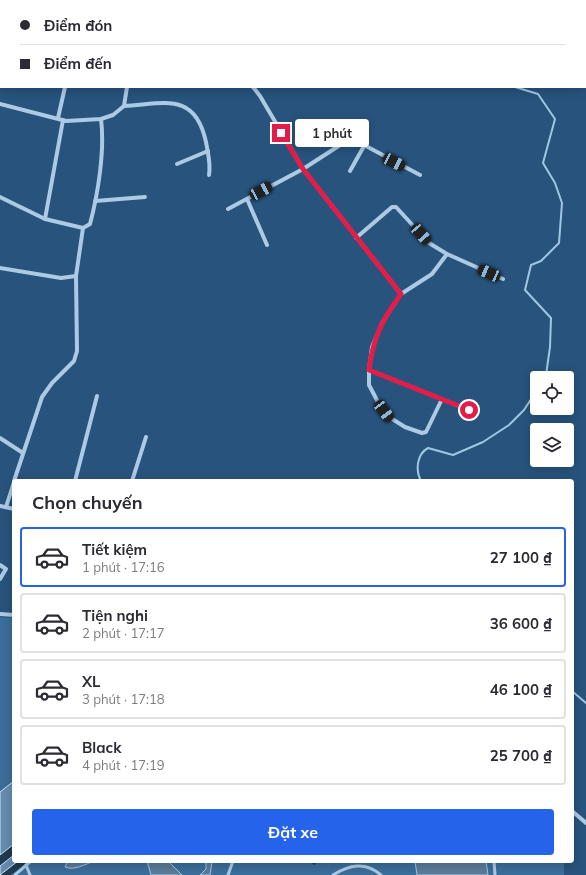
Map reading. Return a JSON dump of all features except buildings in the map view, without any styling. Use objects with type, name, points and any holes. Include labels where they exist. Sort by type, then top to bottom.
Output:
[{"type":"street","points":[[45,219],[65,88]]},
{"type":"street","points":[[124,106],[127,88]]},
{"type":"street","points":[[254,88],[303,169],[401,294]]},
{"type":"street","points":[[0,104],[61,119],[101,119],[114,115],[124,106],[176,103],[188,107],[197,118],[204,134],[211,166],[209,175]]},
{"type":"street","points":[[0,197],[45,219],[83,228],[90,224],[95,201],[101,156],[101,119]]},
{"type":"street","points":[[228,209],[303,169],[351,138],[420,175]]},
{"type":"street","points":[[350,171],[364,146]]},
{"type":"street","points":[[177,164],[208,151]]},
{"type":"street","points":[[95,201],[145,197]]},
{"type":"street","points":[[247,199],[267,245]]},
{"type":"street","points":[[356,238],[392,207],[396,206],[429,243],[447,254],[503,279]]},
{"type":"street","points":[[15,479],[42,397],[52,383],[74,361],[77,351],[76,276],[83,228]]},
{"type":"street","points":[[442,399],[426,432],[422,433],[405,427],[389,417],[379,404],[369,385],[369,370],[372,347],[382,323],[401,294],[420,284],[432,274],[447,254]]},
{"type":"street","points":[[0,268],[61,278],[76,276]]},
{"type":"street","points":[[369,370],[469,410]]},
{"type":"street","points":[[75,479],[97,396]]},
{"type":"street","points":[[133,479],[146,437]]},
{"type":"street","points":[[0,438],[23,453]]},
{"type":"street","points":[[6,507],[12,488]]},
{"type":"street","points":[[0,506],[12,508]]},
{"type":"street","points":[[0,565],[6,569],[0,579]]},
{"type":"street","points":[[0,614],[12,615]]},
{"type":"street","points":[[574,812],[586,823]]},
{"type":"lane","points":[[15,875],[29,863]]},
{"type":"lane","points":[[228,875],[232,863]]},
{"type":"lane","points":[[494,863],[495,875]]},
{"type":"lane","points":[[26,866],[30,875]]},
{"type":"lane","points":[[333,875],[346,867],[358,866],[375,870],[381,875]]},
{"type":"shaded area","points":[[0,617],[12,618],[12,863],[564,863],[564,875],[0,875]]},
{"type":"shaded area","points":[[67,863],[89,863],[80,867],[65,867]]},
{"type":"shaded area","points":[[148,863],[170,863],[182,875],[151,875]]},
{"type":"shaded area","points":[[206,863],[212,863],[210,875],[200,875],[206,869]]},
{"type":"shaded area","points":[[415,863],[486,863],[488,875],[417,875]]},
{"type":"waterway","points":[[518,88],[538,94],[555,119],[543,163],[555,183],[562,203],[559,243],[541,261],[531,265],[525,290],[551,318],[550,347],[547,371]]},
{"type":"waterway","points":[[420,479],[418,472],[419,458],[428,448],[453,455],[483,442],[509,425],[524,410],[530,401]]},
{"type":"waterway","points":[[574,693],[586,703]]},
{"type":"route","points":[[281,133],[303,169],[401,294],[382,323],[372,347],[369,370],[469,410]]}]
